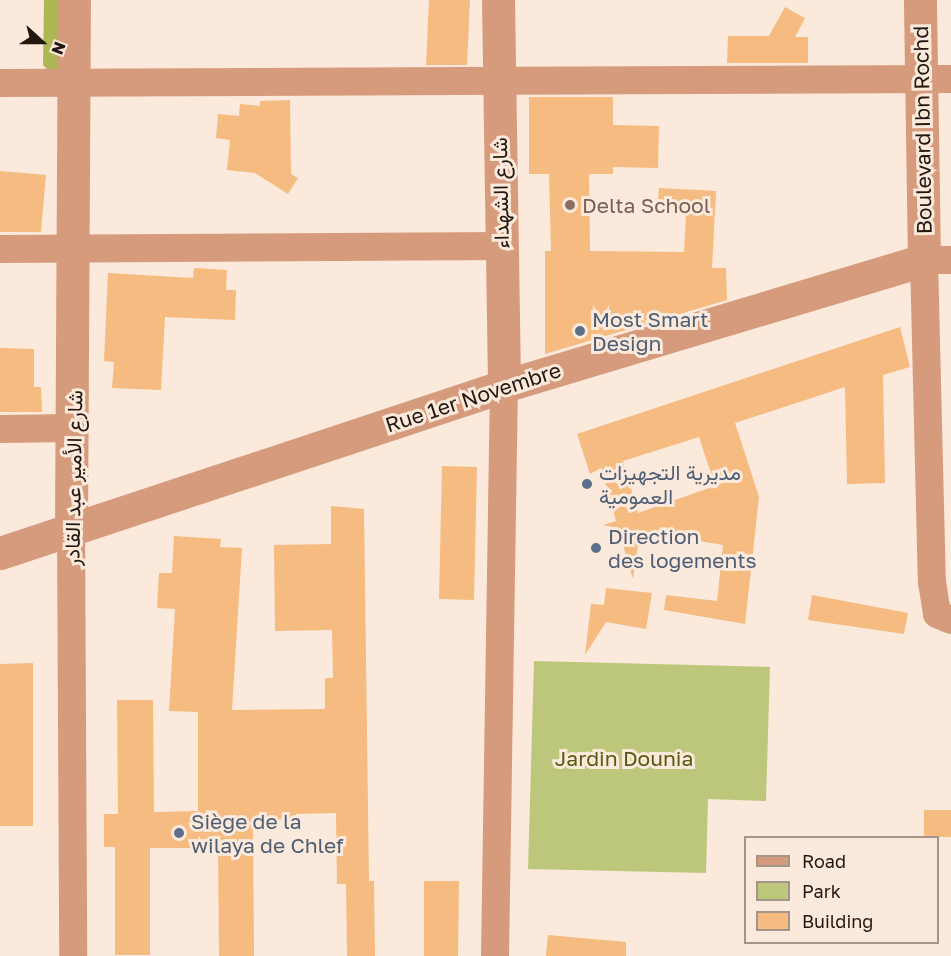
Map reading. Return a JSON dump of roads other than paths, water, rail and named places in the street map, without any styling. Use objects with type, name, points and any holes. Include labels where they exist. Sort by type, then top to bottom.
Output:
[{"type":"street","name":"شارع الأمير عبد القادر","points":[[73,956],[71,529],[74,0]]},
{"type":"street","name":"شارع الشهداء","points":[[498,0],[504,387]]},
{"type":"street","name":"Boulevard Ibn Rochd","points":[[920,0],[936,79],[938,260]]},
{"type":"street","points":[[0,83],[499,79],[936,79]]},
{"type":"street","points":[[0,249],[501,246]]},
{"type":"street","points":[[938,260],[932,582],[938,614],[951,620]]},
{"type":"street","name":"Rue 1er Novembre","points":[[0,553],[504,387],[938,260]]},
{"type":"street","points":[[495,956],[504,387]]},
{"type":"street","points":[[0,429],[73,428]]},
{"type":"place","name":"Delta School","points":[[570,205]]},
{"type":"place","name":"Most Smart Design","points":[[580,331]]},
{"type":"place","name":"مديرية التجهيزات العمومية","points":[[587,484]]},
{"type":"place","name":"Direction des logements","points":[[596,548]]},
{"type":"place","name":"Siège de la wilaya de Chlef","points":[[179,833]]},
{"type":"park label","name":"Jardin Dounia","points":[[624,758]]}]
